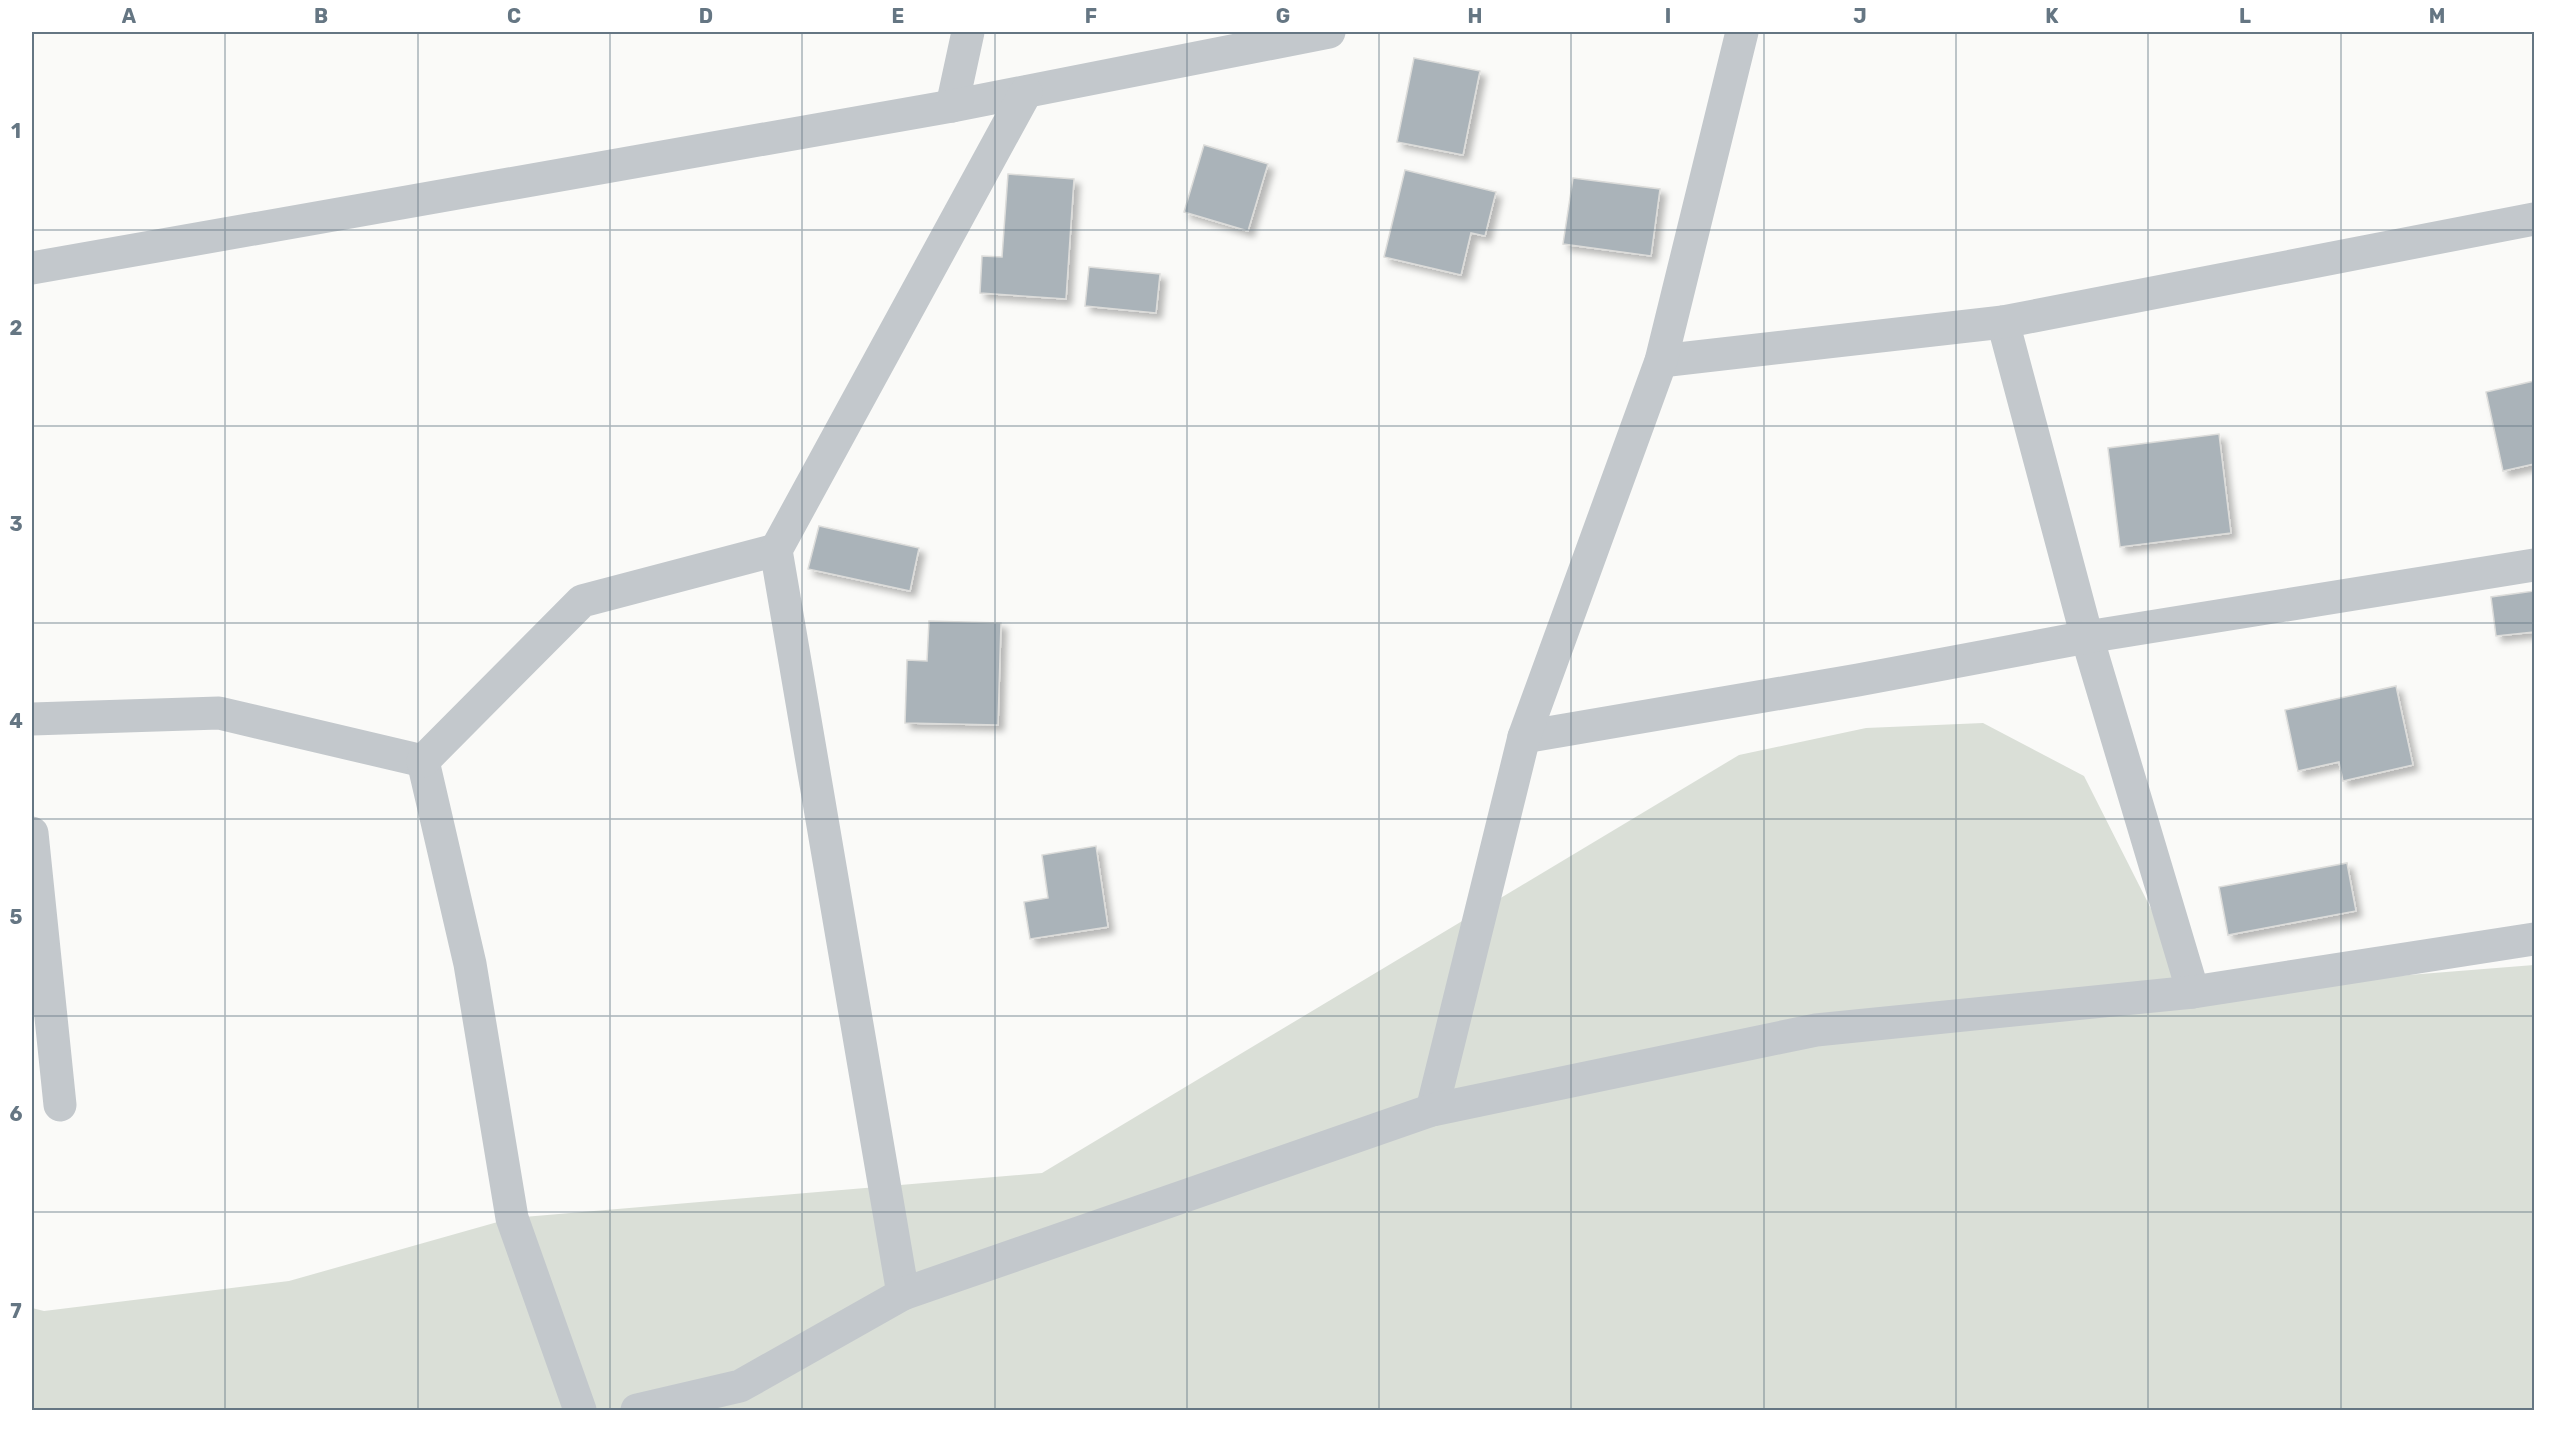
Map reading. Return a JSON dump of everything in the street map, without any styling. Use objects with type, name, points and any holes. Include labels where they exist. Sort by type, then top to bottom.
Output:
[{"type":"street","points":[[952,105],[968,32]]},
{"type":"street","points":[[32,268],[1026,92],[1329,32]]},
{"type":"street","points":[[1432,1110],[1524,737],[1660,361],[1742,32]]},
{"type":"street","points":[[903,1294],[776,550],[1026,92]]},
{"type":"street","points":[[1660,361],[2003,322],[2535,219]]},
{"type":"street","points":[[2003,322],[2087,637],[2193,993]]},
{"type":"street","points":[[423,761],[582,601],[776,550]]},
{"type":"street","points":[[1524,737],[1858,680],[2087,637],[2535,565]]},
{"type":"street","points":[[32,718],[219,712],[423,761]]},
{"type":"street","points":[[423,761],[470,964],[512,1218],[580,1410]]},
{"type":"street","points":[[32,833],[60,1105]]},
{"type":"street","points":[[638,1410],[740,1386],[903,1294],[1432,1110],[1816,1030],[2193,993],[2535,939]]},
{"type":"shaded area","points":[[1983,723],[2084,776],[2193,992],[2534,965],[2534,1410],[32,1410],[32,1308],[44,1311],[289,1281],[512,1218],[1042,1173],[1739,755],[1866,728]]},
{"type":"building","points":[[1414,58],[1480,71],[1463,155],[1397,142]]},
{"type":"building","points":[[1204,145],[1268,164],[1248,231],[1184,212]]},
{"type":"building","points":[[1405,170],[1496,192],[1485,236],[1471,233],[1461,275],[1384,257]]},
{"type":"building","points":[[1008,174],[1074,179],[1066,299],[980,293],[982,256],[1002,257]]},
{"type":"building","points":[[1573,178],[1660,189],[1651,256],[1563,244]]},
{"type":"building","points":[[1089,267],[1160,274],[1156,313],[1085,306]]},
{"type":"building","points":[[2534,381],[2534,464],[2503,471],[2486,392]]},
{"type":"building","points":[[2219,434],[2231,533],[2120,547],[2108,448]]},
{"type":"building","points":[[819,526],[919,548],[910,591],[808,569]]},
{"type":"building","points":[[2534,591],[2534,632],[2496,636],[2491,597]]},
{"type":"building","points":[[929,621],[1001,623],[998,725],[905,723],[907,660],[927,661]]},
{"type":"building","points":[[2396,686],[2413,765],[2343,781],[2339,762],[2298,771],[2285,710]]},
{"type":"building","points":[[1096,846],[1108,927],[1030,939],[1024,902],[1048,898],[1042,855]]},
{"type":"building","points":[[2347,863],[2356,911],[2228,935],[2219,887]]}]
